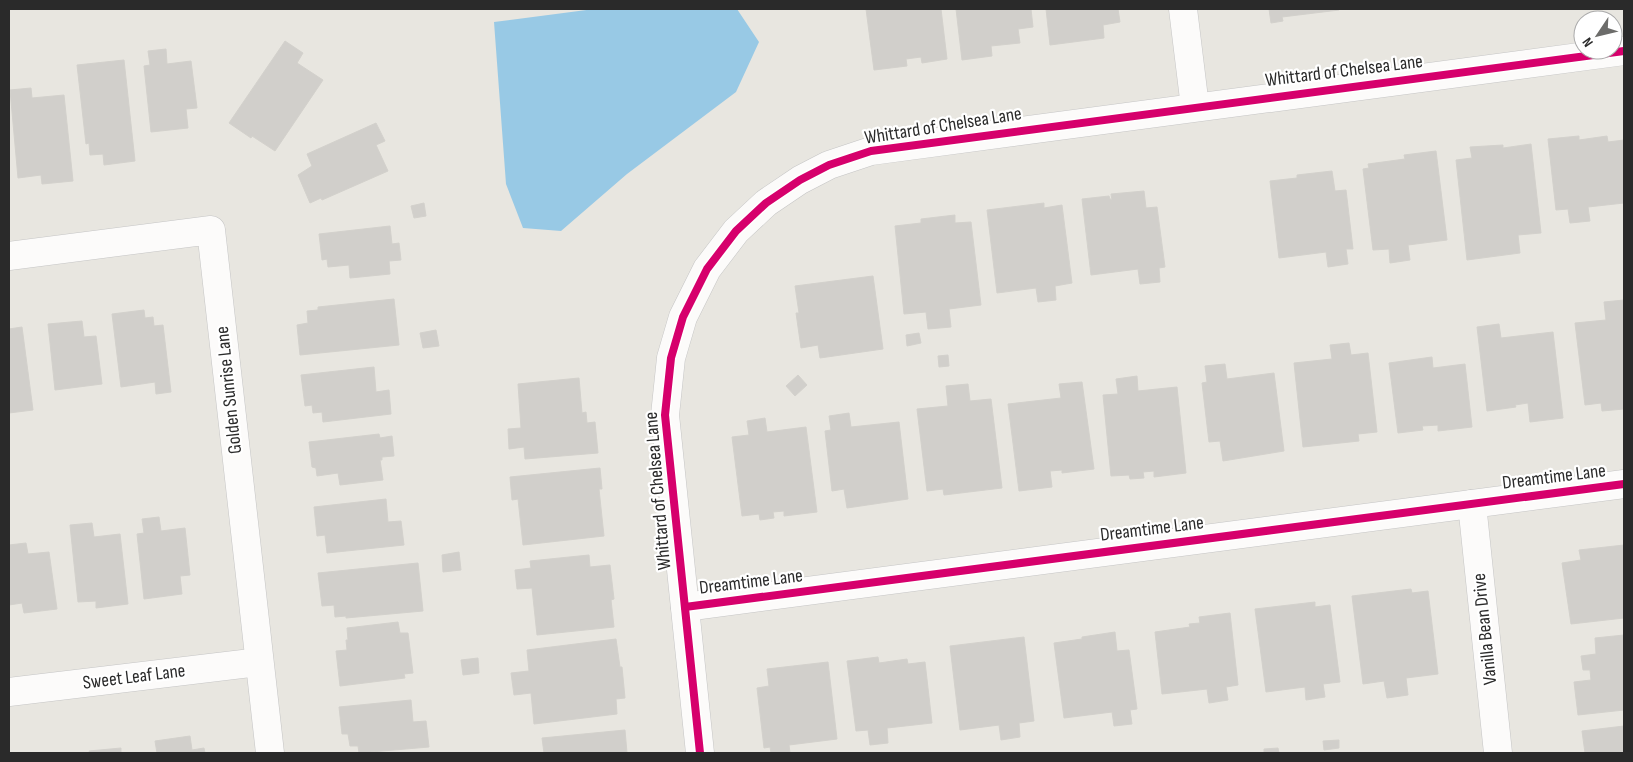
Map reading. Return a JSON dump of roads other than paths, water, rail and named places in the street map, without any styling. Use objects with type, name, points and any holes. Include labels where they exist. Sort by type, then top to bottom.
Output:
[{"type":"street","points":[[1183,9],[1195,107]]},
{"type":"street","name":"Whittard of Chelsea Lane","points":[[700,753],[665,415],[671,358],[683,317],[707,269],[736,232],[766,203],[800,180],[829,165],[872,151],[1624,51]]},
{"type":"street","name":"Golden Sunrise Lane","points":[[9,256],[211,230],[270,753]]},
{"type":"street","name":"Dreamtime Lane","points":[[685,607],[1624,484]]},
{"type":"street","name":"Vanilla Bean Drive","points":[[1472,504],[1498,753]]},
{"type":"street","name":"Sweet Leaf Lane","points":[[9,692],[259,662]]},
{"type":"water","points":[[594,9],[737,9],[759,42],[736,92],[627,174],[561,231],[523,228],[506,184],[494,22]]}]
